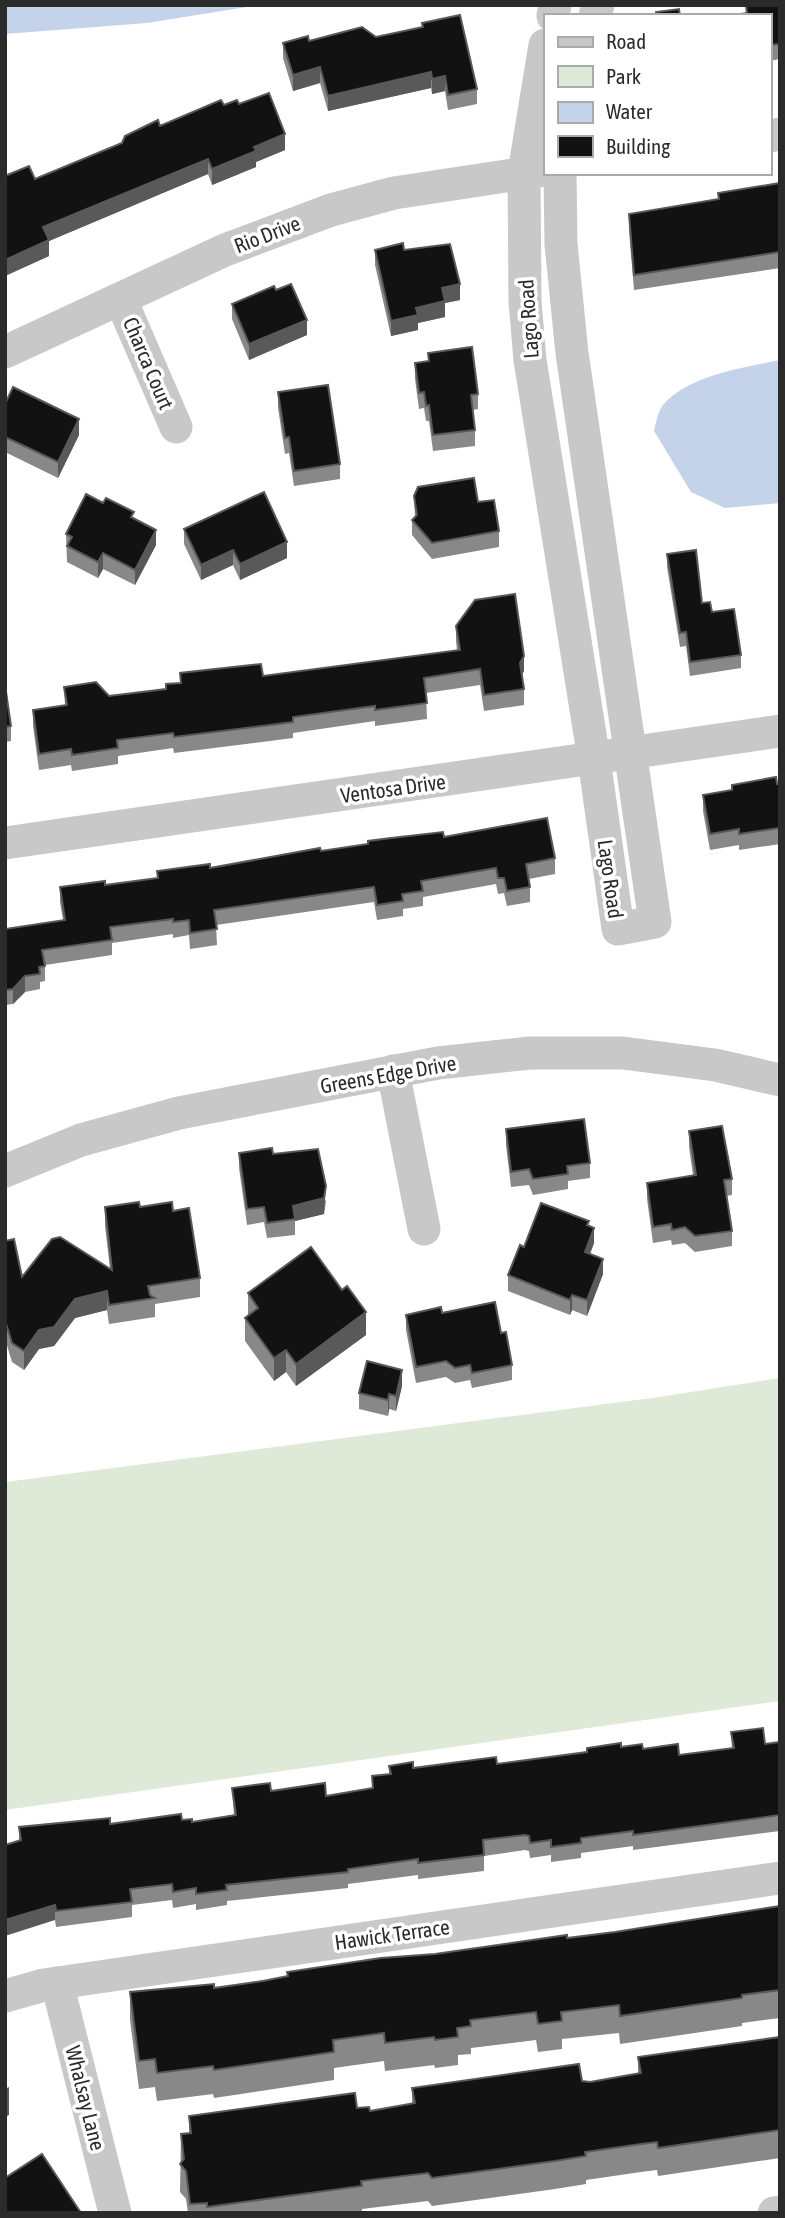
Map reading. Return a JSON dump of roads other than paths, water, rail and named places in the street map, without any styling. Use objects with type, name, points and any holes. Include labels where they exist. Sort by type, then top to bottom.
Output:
[{"type":"street","name":"Lago Road","points":[[544,58],[525,301],[530,360],[594,759],[618,929],[654,922],[632,753],[572,353],[561,244],[560,175]]},
{"type":"street","name":"Rio Drive","points":[[5,352],[225,250],[331,210],[394,193],[535,171]]},
{"type":"street","name":"Charca Court","points":[[121,300],[176,427]]},
{"type":"street","name":"Ventosa Drive","points":[[5,843],[780,731]]},
{"type":"street","name":"Greens Edge Drive","points":[[5,1171],[81,1140],[179,1113],[393,1071],[530,1053],[623,1053],[715,1065],[780,1080]]},
{"type":"street","points":[[393,1071],[424,1229]]},
{"type":"street","name":"Hawick Terrace","points":[[5,1996],[57,1983],[780,1878]]},
{"type":"street","name":"Whalsay Lane","points":[[57,1983],[115,2213]]},
{"type":"street","points":[[774,2213],[780,2212]]},
{"type":"water","points":[[5,5],[259,5],[147,23],[5,34]]},
{"type":"water","points":[[780,360],[780,503],[725,508],[691,492],[654,431],[663,405],[687,386],[717,374]]}]
